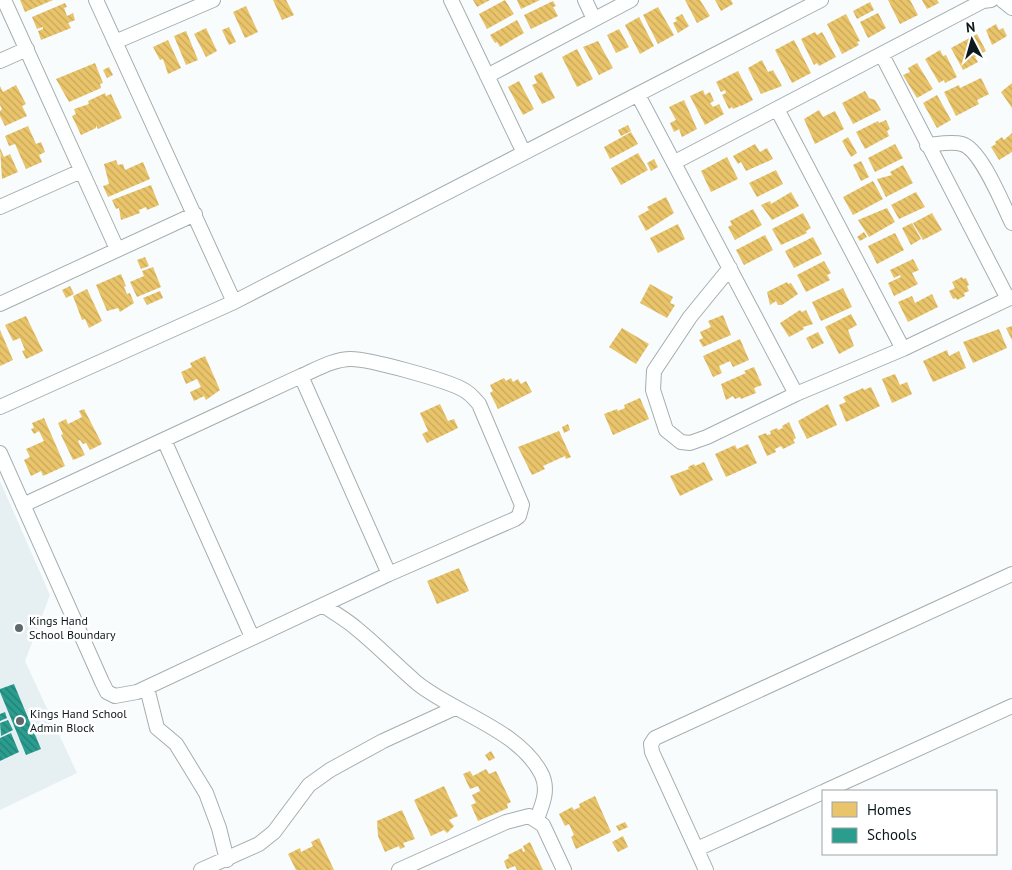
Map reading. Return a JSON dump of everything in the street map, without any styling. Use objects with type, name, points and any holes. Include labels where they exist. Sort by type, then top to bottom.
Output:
[{"type":"street","points":[[4,0],[117,250]]},
{"type":"street","points":[[96,0],[234,302]]},
{"type":"street","points":[[115,42],[190,5],[213,0]]},
{"type":"street","points":[[451,0],[524,153]]},
{"type":"street","points":[[585,0],[594,19]]},
{"type":"street","points":[[487,76],[631,0]]},
{"type":"street","points":[[0,407],[234,302],[821,0]]},
{"type":"street","points":[[675,162],[983,1],[992,0]]},
{"type":"street","points":[[1002,0],[1012,8]]},
{"type":"street","points":[[0,61],[27,49]]},
{"type":"street","points":[[730,268],[690,317],[654,371],[653,390],[666,430],[681,442],[690,443],[707,437],[796,394],[903,350],[1010,298],[927,145],[882,55]]},
{"type":"street","points":[[638,95],[796,394]]},
{"type":"street","points":[[777,109],[903,350]]},
{"type":"street","points":[[927,145],[961,144],[969,147],[975,153],[988,175],[1012,223]]},
{"type":"street","points":[[0,208],[81,171]]},
{"type":"street","points":[[0,304],[195,214]]},
{"type":"street","points":[[0,453],[23,505],[107,692],[115,696],[124,696],[147,688],[389,574],[515,520],[519,516],[522,505],[517,489],[479,404],[462,389],[352,359],[339,360],[301,376],[23,505]]},
{"type":"street","points":[[301,376],[389,574]]},
{"type":"street","points":[[164,440],[252,637]]},
{"type":"street","points":[[706,870],[652,752],[651,744],[655,738],[1012,574]]},
{"type":"street","points":[[323,605],[356,628],[417,683],[455,708],[479,720],[529,756],[542,775],[545,786],[544,798],[537,819]]},
{"type":"street","points":[[147,688],[157,728],[176,744],[206,793],[219,828],[227,860]]},
{"type":"street","points":[[828,790],[1012,706]]},
{"type":"street","points":[[202,870],[259,844],[274,832],[294,807],[301,794],[316,780],[383,741],[455,708]]},
{"type":"street","points":[[697,849],[822,793]]},
{"type":"street","points":[[399,870],[521,817],[537,819],[544,825],[564,870]]},
{"type":"shaded area","name":"Kings Hand School Boundary","points":[[0,481],[50,595],[25,661],[77,773],[0,810]]},
{"type":"building: Homes","points":[[20,0],[53,0],[25,12]]},
{"type":"building: Homes","points":[[273,0],[286,0],[294,15],[282,20]]},
{"type":"building: Homes","points":[[473,0],[490,0],[477,7]]},
{"type":"building: Homes","points":[[505,0],[514,14],[487,29],[479,14]]},
{"type":"building: Homes","points":[[517,0],[540,0],[521,9]]},
{"type":"building: Homes","points":[[685,0],[700,0],[710,16],[697,23]]},
{"type":"building: Homes","points":[[715,0],[731,0],[733,4],[721,11]]},
{"type":"building: Homes","points":[[888,0],[910,0],[918,15],[900,24]]},
{"type":"building: Homes","points":[[922,0],[937,0],[939,3],[927,9]]},
{"type":"building: Homes","points":[[553,1],[556,6],[553,7],[558,16],[531,29],[524,15]]},
{"type":"building: Homes","points":[[870,2],[874,10],[857,19],[853,11]]},
{"type":"building: Homes","points":[[65,3],[67,7],[64,8],[67,16],[73,13],[75,20],[68,23],[71,28],[41,40],[38,31],[43,29],[43,27],[37,29],[32,17]]},
{"type":"building: Homes","points":[[246,6],[258,32],[245,38],[233,12]]},
{"type":"building: Homes","points":[[658,7],[674,35],[658,44],[643,15]]},
{"type":"building: Homes","points":[[878,13],[886,28],[868,38],[860,22]]},
{"type":"building: Homes","points":[[682,14],[689,26],[678,33],[673,23],[677,21],[675,18]]},
{"type":"building: Homes","points":[[846,14],[860,41],[857,42],[859,45],[842,54],[827,24]]},
{"type":"building: Homes","points":[[639,17],[654,46],[640,54],[625,25]]},
{"type":"building: Homes","points":[[517,20],[524,33],[500,47],[490,35]]},
{"type":"building: Homes","points":[[996,24],[999,30],[1003,28],[1007,36],[992,45],[986,30]]},
{"type":"building: Homes","points":[[229,27],[236,42],[229,45],[222,30]]},
{"type":"building: Homes","points":[[206,28],[217,51],[206,57],[194,34]]},
{"type":"building: Homes","points":[[619,29],[629,47],[616,53],[607,35]]},
{"type":"building: Homes","points":[[186,31],[198,60],[186,65],[174,36]]},
{"type":"building: Homes","points":[[815,32],[817,35],[822,32],[836,57],[819,66],[817,63],[814,65],[801,39]]},
{"type":"building: Homes","points":[[977,34],[986,51],[975,57],[978,62],[963,70],[951,48]]},
{"type":"building: Homes","points":[[168,40],[181,68],[168,74],[163,59],[160,60],[153,47]]},
{"type":"building: Homes","points":[[794,40],[811,73],[792,83],[775,50]]},
{"type":"building: Homes","points":[[598,41],[613,68],[599,75],[583,47]]},
{"type":"building: Homes","points":[[577,49],[593,79],[577,87],[562,57]]},
{"type":"building: Homes","points":[[940,50],[943,56],[946,55],[957,77],[945,83],[944,80],[939,83],[925,59]]},
{"type":"building: Homes","points":[[762,60],[768,72],[773,70],[782,86],[761,94],[748,68]]},
{"type":"building: Homes","points":[[95,63],[103,83],[100,84],[101,88],[69,102],[56,79]]},
{"type":"building: Homes","points":[[917,63],[933,89],[917,98],[903,75],[910,72],[908,68]]},
{"type":"building: Homes","points":[[109,67],[113,75],[107,78],[103,70]]},
{"type":"building: Homes","points":[[738,71],[753,100],[741,106],[738,104],[740,106],[729,109],[722,95],[726,93],[725,90],[721,92],[716,82]]},
{"type":"building: Homes","points":[[542,72],[555,98],[542,104],[532,85],[537,83],[534,76]]},
{"type":"building: Homes","points":[[981,78],[989,94],[977,100],[979,104],[956,116],[944,92],[959,85],[960,88]]},
{"type":"building: Homes","points":[[519,81],[534,109],[523,115],[508,87]]},
{"type":"building: Homes","points":[[1012,83],[1012,108],[1001,92]]},
{"type":"building: Homes","points":[[16,85],[26,104],[22,106],[27,116],[5,126],[0,116],[2,109],[0,105],[0,86],[3,92]]},
{"type":"building: Homes","points":[[703,90],[705,95],[710,92],[714,101],[710,103],[713,107],[719,104],[724,114],[705,125],[690,96]]},
{"type":"building: Homes","points":[[865,91],[869,98],[875,100],[881,110],[853,124],[842,103]]},
{"type":"building: Homes","points":[[105,93],[106,96],[111,94],[122,118],[98,129],[96,125],[96,128],[81,135],[72,116],[76,114],[74,109],[89,104],[88,101]]},
{"type":"building: Homes","points":[[937,95],[951,120],[937,128],[923,103]]},
{"type":"building: Homes","points":[[684,100],[697,129],[682,137],[679,129],[674,132],[670,123],[676,120],[669,107]]},
{"type":"building: Homes","points":[[819,110],[823,117],[835,111],[844,129],[815,144],[804,119]]},
{"type":"building: Homes","points":[[886,120],[890,129],[887,131],[889,136],[865,149],[856,132],[878,121],[879,123]]},
{"type":"building: Homes","points":[[628,125],[631,131],[621,136],[618,130]]},
{"type":"building: Homes","points":[[28,126],[36,144],[41,142],[45,152],[39,155],[42,162],[26,169],[15,144],[9,146],[5,136]]},
{"type":"building: Homes","points":[[631,132],[638,144],[610,159],[604,147]]},
{"type":"building: Homes","points":[[1012,133],[1012,152],[999,160],[991,147],[1002,137],[1004,140]]},
{"type":"building: Homes","points":[[848,137],[857,153],[851,157],[842,141]]},
{"type":"building: Homes","points":[[755,144],[760,152],[767,148],[773,159],[746,171],[741,162],[738,164],[733,156]]},
{"type":"building: Homes","points":[[895,144],[903,158],[875,172],[868,158]]},
{"type":"building: Homes","points":[[0,148],[4,157],[10,154],[18,172],[2,179]]},
{"type":"building: Homes","points":[[638,153],[648,170],[621,185],[611,168]]},
{"type":"building: Homes","points":[[727,157],[738,179],[711,192],[701,171]]},
{"type":"building: Homes","points":[[654,159],[658,167],[651,171],[647,163]]},
{"type":"building: Homes","points":[[116,160],[118,165],[123,164],[125,170],[143,162],[150,179],[108,197],[103,186],[109,184],[104,164]]},
{"type":"building: Homes","points":[[861,161],[869,177],[861,181],[853,165]]},
{"type":"building: Homes","points":[[903,165],[913,183],[886,197],[877,179],[892,175],[890,172]]},
{"type":"building: Homes","points":[[776,170],[783,184],[757,197],[749,183]]},
{"type":"building: Homes","points":[[873,181],[883,199],[853,215],[843,197]]},
{"type":"building: Homes","points":[[151,185],[159,205],[147,210],[146,207],[139,210],[140,213],[121,220],[119,208],[116,209],[112,200]]},
{"type":"building: Homes","points":[[791,192],[799,206],[772,220],[761,205],[770,201],[771,204]]},
{"type":"building: Homes","points":[[916,192],[925,207],[899,219],[891,205]]},
{"type":"building: Homes","points":[[666,197],[674,213],[646,231],[638,216],[649,210],[647,207]]},
{"type":"building: Homes","points":[[887,208],[895,222],[869,237],[858,220]]},
{"type":"building: Homes","points":[[753,209],[762,225],[735,240],[728,227],[732,225],[730,221]]},
{"type":"building: Homes","points":[[803,213],[811,228],[806,231],[807,233],[781,245],[772,229]]},
{"type":"building: Homes","points":[[932,213],[942,230],[923,240],[913,223]]},
{"type":"building: Homes","points":[[912,223],[921,239],[911,245],[902,228]]},
{"type":"building: Homes","points":[[678,224],[685,239],[658,253],[650,238]]},
{"type":"building: Homes","points":[[864,232],[867,237],[860,241],[857,237]]},
{"type":"building: Homes","points":[[895,233],[904,250],[877,264],[868,246]]},
{"type":"building: Homes","points":[[765,235],[773,250],[744,265],[736,250]]},
{"type":"building: Homes","points":[[813,237],[822,254],[794,268],[785,251]]},
{"type":"building: Homes","points":[[145,257],[149,266],[141,269],[137,260]]},
{"type":"building: Homes","points":[[913,259],[919,270],[912,273],[918,284],[894,296],[888,283],[901,277],[900,275],[894,278],[890,270]]},
{"type":"building: Homes","points":[[824,261],[831,273],[827,275],[830,280],[806,292],[797,275]]},
{"type":"building: Homes","points":[[153,267],[161,287],[137,297],[130,282],[144,276],[142,271]]},
{"type":"building: Homes","points":[[121,274],[127,294],[130,293],[134,303],[120,312],[118,308],[107,311],[96,285]]},
{"type":"building: Homes","points":[[962,277],[963,279],[966,278],[969,291],[964,293],[965,296],[957,300],[956,298],[953,299],[949,291],[955,288],[952,282]]},
{"type":"building: Homes","points":[[787,282],[788,284],[791,283],[798,294],[782,305],[778,305],[776,301],[770,305],[767,292]]},
{"type":"building: Homes","points":[[650,284],[673,297],[670,303],[675,305],[667,318],[640,303]]},
{"type":"building: Homes","points":[[70,286],[74,294],[66,298],[62,290]]},
{"type":"building: Homes","points":[[843,288],[852,307],[821,321],[812,302]]},
{"type":"building: Homes","points":[[87,289],[102,321],[89,328],[85,319],[82,320],[73,296]]},
{"type":"building: Homes","points":[[160,291],[163,298],[147,305],[143,298]]},
{"type":"building: Homes","points":[[932,294],[938,307],[908,322],[898,302],[912,296],[915,303]]},
{"type":"building: Homes","points":[[800,310],[802,312],[806,310],[813,324],[803,327],[804,329],[789,337],[780,323]]},
{"type":"building: Homes","points":[[851,314],[857,325],[848,330],[854,346],[839,354],[825,327]]},
{"type":"building: Homes","points":[[723,315],[731,335],[703,347],[699,340],[703,338],[700,332],[711,327],[708,321]]},
{"type":"building: Homes","points":[[26,316],[43,351],[26,359],[22,351],[25,350],[20,338],[13,341],[5,325]]},
{"type":"building: Homes","points":[[1012,326],[1012,340],[1006,328]]},
{"type":"building: Homes","points":[[622,328],[649,344],[636,364],[609,347]]},
{"type":"building: Homes","points":[[999,329],[1007,348],[973,363],[963,342]]},
{"type":"building: Homes","points":[[0,330],[13,360],[0,366]]},
{"type":"building: Homes","points":[[818,332],[824,343],[812,349],[806,338]]},
{"type":"building: Homes","points":[[740,339],[749,360],[733,367],[730,361],[719,366],[722,373],[713,377],[703,356]]},
{"type":"building: Homes","points":[[947,350],[949,356],[959,351],[966,368],[933,382],[923,361]]},
{"type":"building: Homes","points":[[205,356],[220,390],[206,400],[204,396],[194,401],[190,392],[201,387],[197,379],[186,384],[181,372],[192,367],[190,363]]},
{"type":"building: Homes","points":[[754,367],[762,385],[754,388],[756,393],[741,399],[740,397],[735,399],[733,396],[726,400],[721,384],[746,373],[744,371]]},
{"type":"building: Homes","points":[[895,374],[900,385],[907,382],[912,394],[892,403],[882,379]]},
{"type":"building: Homes","points":[[504,378],[506,381],[511,378],[513,382],[518,379],[521,384],[526,381],[532,392],[498,409],[490,393],[493,391],[490,385]]},
{"type":"building: Homes","points":[[871,387],[880,406],[846,422],[839,405],[846,402],[843,397],[863,388],[864,390]]},
{"type":"building: Homes","points":[[640,398],[649,419],[613,435],[604,414],[625,408],[624,405]]},
{"type":"building: Homes","points":[[440,404],[448,421],[454,419],[458,428],[427,443],[422,434],[428,431],[420,413]]},
{"type":"building: Homes","points":[[828,404],[837,425],[807,439],[798,421]]},
{"type":"building: Homes","points":[[84,409],[102,444],[90,450],[86,443],[83,444],[80,440],[78,441],[85,455],[73,460],[61,435],[63,434],[58,423],[66,419],[68,424],[82,417],[79,411]]},
{"type":"building: Homes","points":[[44,418],[65,466],[43,476],[41,471],[31,476],[24,460],[30,457],[26,449],[44,441],[39,431],[34,434],[31,429],[34,428],[32,423]]},
{"type":"building: Homes","points":[[789,422],[796,438],[793,440],[795,443],[783,449],[781,446],[775,449],[776,452],[767,456],[758,436],[766,433],[767,435],[771,434],[770,431],[783,428],[782,426]]},
{"type":"building: Homes","points":[[568,424],[570,430],[564,433],[562,427]]},
{"type":"building: Homes","points":[[559,431],[571,457],[566,459],[565,456],[543,466],[545,469],[532,475],[518,447]]},
{"type":"building: Homes","points":[[748,444],[757,463],[726,477],[715,454],[735,445],[737,449]]},
{"type":"building: Homes","points":[[704,462],[713,480],[680,496],[670,476],[689,469],[688,467],[694,464],[695,466]]},
{"type":"building: Homes","points":[[459,568],[469,591],[437,604],[427,581]]},
{"type":"building: Homes","points":[[491,751],[495,758],[489,761],[485,755]]},
{"type":"building: Homes","points":[[486,769],[489,774],[496,771],[511,802],[507,804],[508,808],[478,821],[471,805],[476,803],[472,795],[480,791],[478,786],[470,789],[463,774],[470,771],[473,776]]},
{"type":"building: Homes","points":[[444,786],[458,816],[449,820],[454,826],[447,833],[444,830],[431,836],[414,800]]},
{"type":"building: Homes","points":[[595,796],[611,832],[576,849],[571,837],[574,835],[569,824],[565,826],[559,814],[572,807],[574,810],[580,807],[579,804]]},
{"type":"building: Homes","points":[[402,810],[415,839],[403,843],[405,847],[400,849],[399,846],[385,852],[378,836],[377,821]]},
{"type":"building: Homes","points":[[625,822],[628,827],[619,831],[616,826]]},
{"type":"building: Homes","points":[[623,836],[628,847],[618,852],[612,842]]},
{"type":"building: Homes","points":[[319,838],[334,870],[296,870],[288,854],[300,848],[301,852],[313,846],[311,842]]},
{"type":"building: Homes","points":[[530,842],[543,870],[517,870],[515,866],[507,869],[504,861],[509,858],[508,855],[522,848],[523,852],[525,851],[523,846]]},
{"type":"building: Schools","name":"Kings Hand School Admin Block","points":[[14,684],[41,749],[26,755],[0,692],[0,689]]},
{"type":"building: Schools","points":[[5,712],[7,718],[0,721],[0,714]]},
{"type":"building: Schools","points":[[8,720],[13,730],[1,736],[0,723]]},
{"type":"building: Schools","points":[[11,733],[19,752],[0,761],[0,738]]},
{"type":"place","name":"Kings Hand School Boundary","points":[[19,628]]},
{"type":"place","name":"Kings Hand School Admin Block","points":[[20,721]]}]
